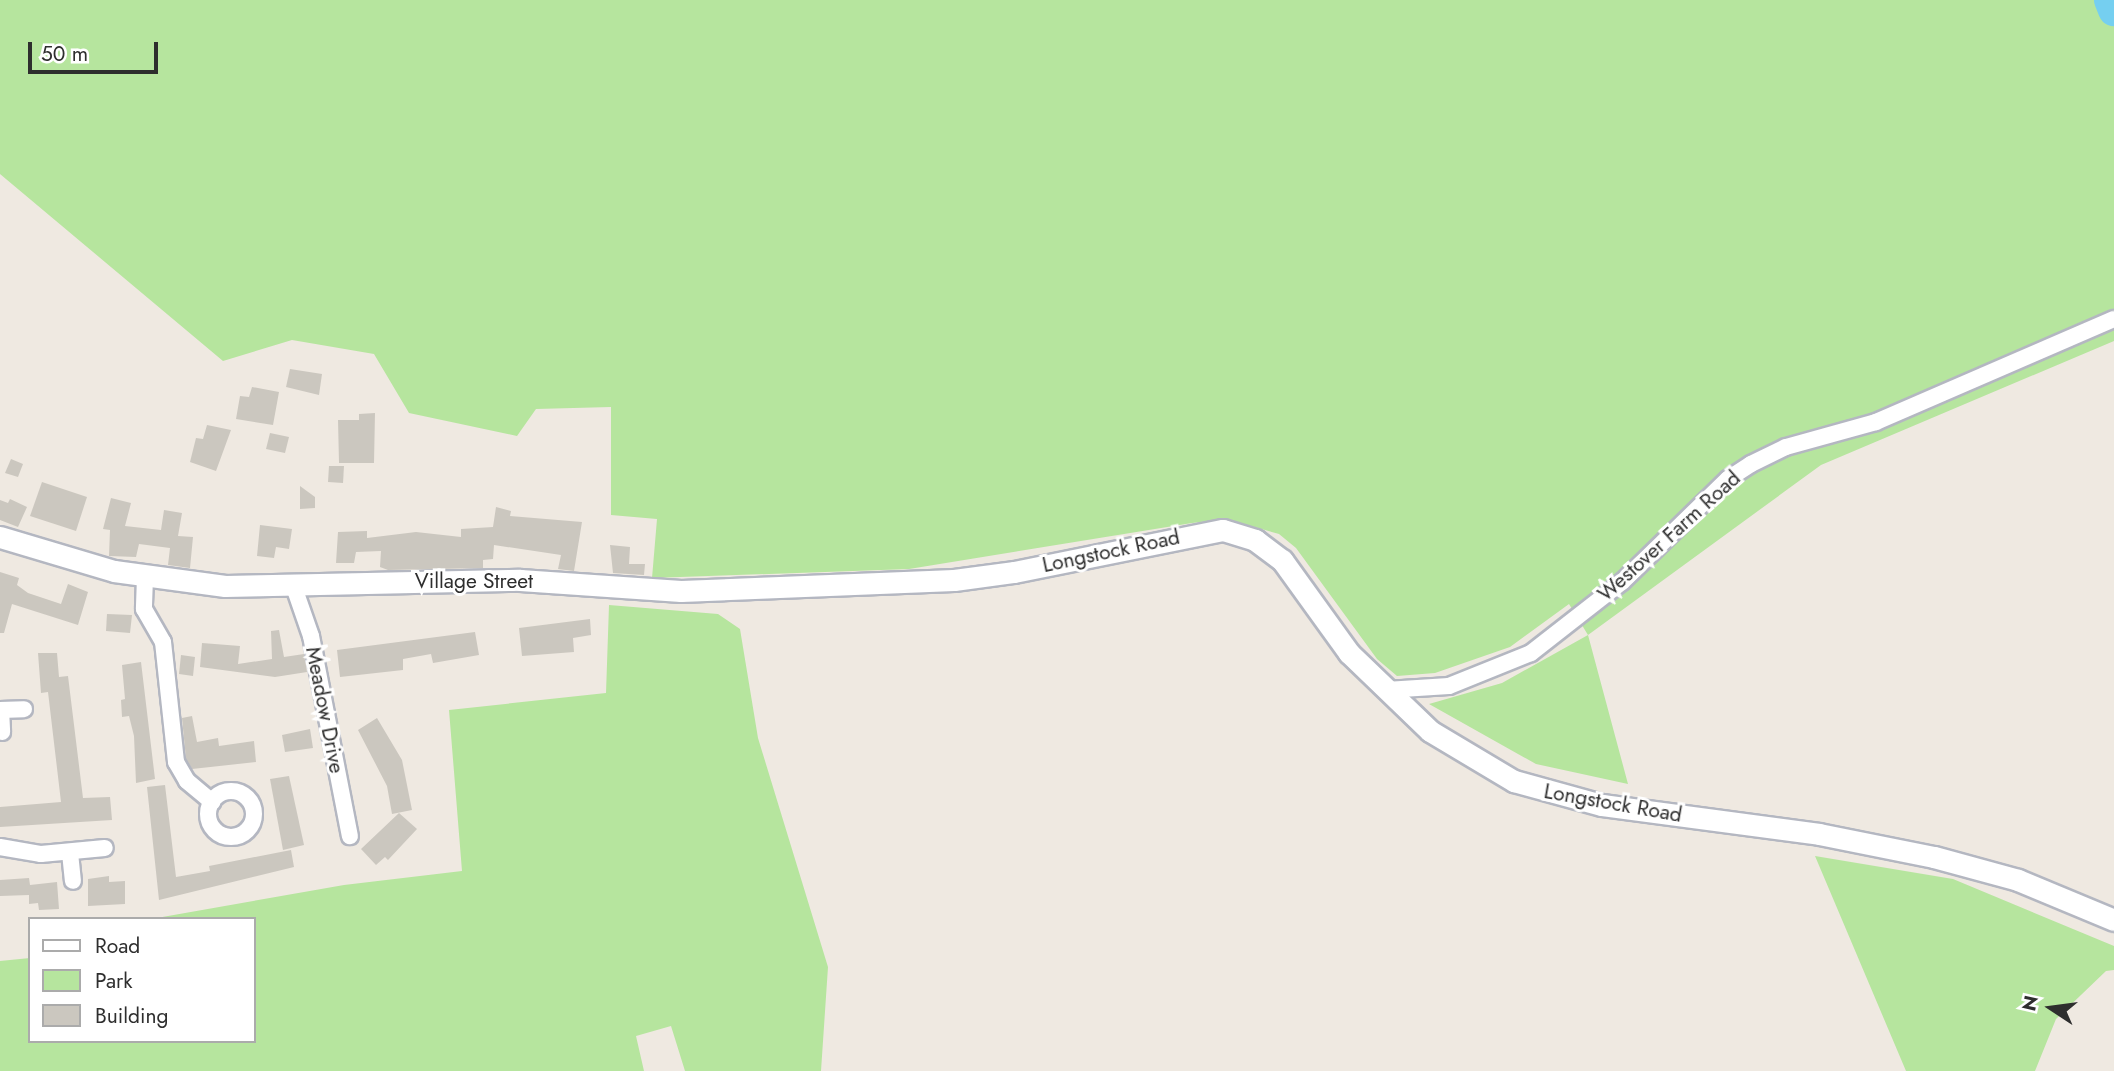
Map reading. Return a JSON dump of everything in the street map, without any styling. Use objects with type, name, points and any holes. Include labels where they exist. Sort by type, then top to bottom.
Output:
[{"type":"street","name":"Westover Farm Road","points":[[1386,690],[1449,686],[1531,653],[1622,582],[1728,479],[1751,464],[1786,447],[1876,422],[2114,319]]},
{"type":"street","name":"Longstock Road","points":[[954,580],[1014,572],[1201,531],[1238,533],[1282,560],[1349,653],[1386,690],[1457,751],[1541,792],[1602,806],[1819,834],[1934,857],[2018,880],[2114,920]]},
{"type":"street","name":"Village Street","points":[[0,537],[72,561],[145,577],[225,586],[294,587],[520,580],[717,591],[954,580]]},
{"type":"street","points":[[145,577],[144,609],[163,642],[176,762],[187,780],[212,802]]},
{"type":"street","name":"Meadow Drive","points":[[294,587],[311,636],[350,836]]},
{"type":"street","points":[[2,732],[0,710],[24,709]]},
{"type":"street","points":[[0,847],[41,854],[105,848]]},
{"type":"street","points":[[70,853],[73,881]]},
{"type":"green space","points":[[0,0],[2114,0],[2114,341],[1821,465],[1588,635],[1569,604],[1510,647],[1435,673],[1397,676],[1377,659],[1296,548],[1279,534],[1217,520],[909,569],[652,578],[657,519],[611,515],[611,407],[536,409],[517,436],[409,413],[374,354],[292,340],[223,361],[0,174]]},
{"type":"green space","points":[[609,605],[718,614],[740,629],[758,738],[828,967],[821,1071],[685,1071],[671,1026],[636,1036],[644,1071],[0,1071],[0,961],[28,958],[28,1043],[256,1043],[256,917],[162,917],[344,885],[462,871],[449,710],[606,693]]},
{"type":"green space","points":[[1588,635],[1628,784],[1536,764],[1429,704],[1502,683]]},
{"type":"green space","points":[[1815,856],[1953,879],[2114,946],[2114,970],[2106,971],[2056,1019],[2035,1071],[1906,1071]]},
{"type":"building","points":[[290,369],[322,374],[319,395],[286,387]]},
{"type":"building","points":[[252,387],[279,392],[273,425],[236,419],[240,396],[249,397]]},
{"type":"building","points":[[375,413],[374,463],[339,463],[338,420],[359,420],[359,414]]},
{"type":"building","points":[[207,425],[231,430],[216,471],[190,462],[196,438],[203,439]]},
{"type":"building","points":[[270,433],[289,437],[285,453],[266,449]]},
{"type":"building","points":[[11,459],[23,464],[18,477],[5,473]]},
{"type":"building","points":[[329,466],[344,466],[343,483],[328,482]]},
{"type":"building","points":[[42,482],[87,497],[76,531],[30,516]]},
{"type":"building","points":[[300,486],[315,497],[315,508],[300,509]]},
{"type":"building","points":[[111,498],[131,503],[125,526],[161,530],[164,510],[182,513],[178,536],[193,537],[190,568],[168,565],[170,548],[139,544],[136,557],[109,556],[110,530],[103,529]]},
{"type":"building","points":[[10,499],[27,507],[18,527],[0,520],[0,500],[8,503]]},
{"type":"building","points":[[496,507],[511,511],[510,516],[582,522],[574,571],[558,569],[561,555],[494,545],[493,559],[483,560],[483,568],[388,570],[380,567],[381,551],[356,552],[354,563],[336,563],[338,532],[367,531],[367,538],[416,532],[461,537],[461,529],[493,527]]},
{"type":"building","points":[[260,525],[292,529],[289,549],[276,547],[274,558],[257,556]]},
{"type":"building","points":[[610,545],[630,547],[629,564],[645,564],[644,575],[613,573]]},
{"type":"building","points":[[0,572],[19,578],[17,585],[28,593],[61,604],[68,584],[88,592],[78,625],[12,604],[4,633],[0,633]]},
{"type":"building","points":[[107,614],[132,615],[130,633],[106,631]]},
{"type":"building","points":[[590,619],[591,635],[573,638],[574,652],[522,656],[519,628]]},
{"type":"building","points":[[279,630],[284,657],[304,654],[307,672],[275,677],[200,667],[202,643],[240,646],[238,664],[272,659],[271,631]]},
{"type":"building","points":[[475,632],[479,655],[433,663],[431,654],[403,659],[403,670],[340,677],[337,650]]},
{"type":"building","points":[[38,653],[57,653],[59,677],[68,676],[83,798],[110,797],[112,820],[0,827],[0,807],[61,802],[48,692],[41,693]]},
{"type":"building","points":[[181,655],[195,657],[193,676],[179,674]]},
{"type":"building","points":[[141,662],[155,779],[136,783],[134,736],[129,716],[122,717],[121,700],[125,699],[122,665]]},
{"type":"building","points":[[192,716],[197,742],[218,738],[219,746],[254,741],[256,762],[192,769],[186,759],[182,718]]},
{"type":"building","points":[[377,718],[402,760],[412,810],[392,814],[387,786],[358,730]]},
{"type":"building","points":[[310,729],[313,748],[285,752],[282,735]]},
{"type":"building","points":[[289,776],[304,845],[283,850],[270,779]]},
{"type":"building","points":[[165,785],[176,877],[210,871],[209,866],[291,850],[294,867],[159,900],[147,787]]},
{"type":"building","points":[[399,813],[417,829],[388,860],[385,857],[376,865],[361,849]]},
{"type":"building","points":[[109,876],[109,882],[125,881],[125,904],[88,906],[88,879]]},
{"type":"building","points":[[29,878],[30,885],[57,882],[59,909],[39,910],[38,903],[29,904],[29,895],[0,896],[0,880]]},
{"type":"waterway","points":[[2110,0],[2114,10]]}]
